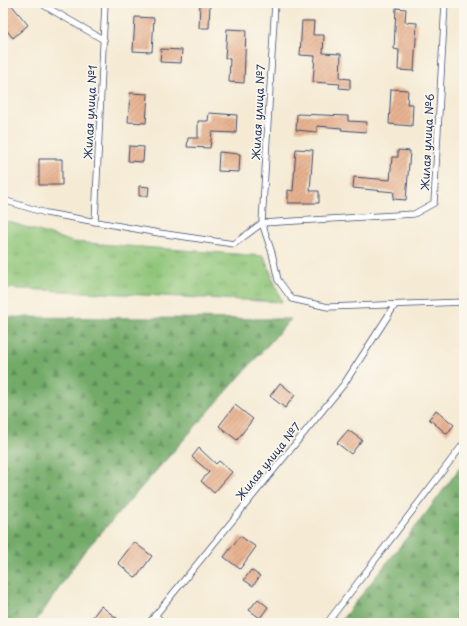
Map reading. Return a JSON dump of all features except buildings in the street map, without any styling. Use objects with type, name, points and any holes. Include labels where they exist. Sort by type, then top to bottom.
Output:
[{"type":"lane","points":[[43,3],[45,6],[104,40]]},
{"type":"lane","name":"Жилая улица №1","points":[[95,222],[105,3]]},
{"type":"lane","name":"Жилая улица №7","points":[[262,223],[275,3]]},
{"type":"lane","name":"Жилая улица №6","points":[[262,223],[414,214],[434,203],[445,3]]},
{"type":"lane","points":[[3,200],[46,213],[234,244],[262,223],[272,253],[278,280],[292,299],[328,307],[464,302]]},
{"type":"lane","name":"Жилая улица №7","points":[[149,623],[344,384],[395,305]]},
{"type":"lane","points":[[327,623],[464,443]]},
{"type":"lane","points":[[155,615],[162,623]]},
{"type":"green space","points":[[3,220],[73,242],[264,256],[282,302],[3,288]]},
{"type":"green space","points":[[3,317],[291,319],[83,553],[35,623],[3,623]]},
{"type":"green space","points":[[464,462],[464,623],[339,623],[427,512]]}]
